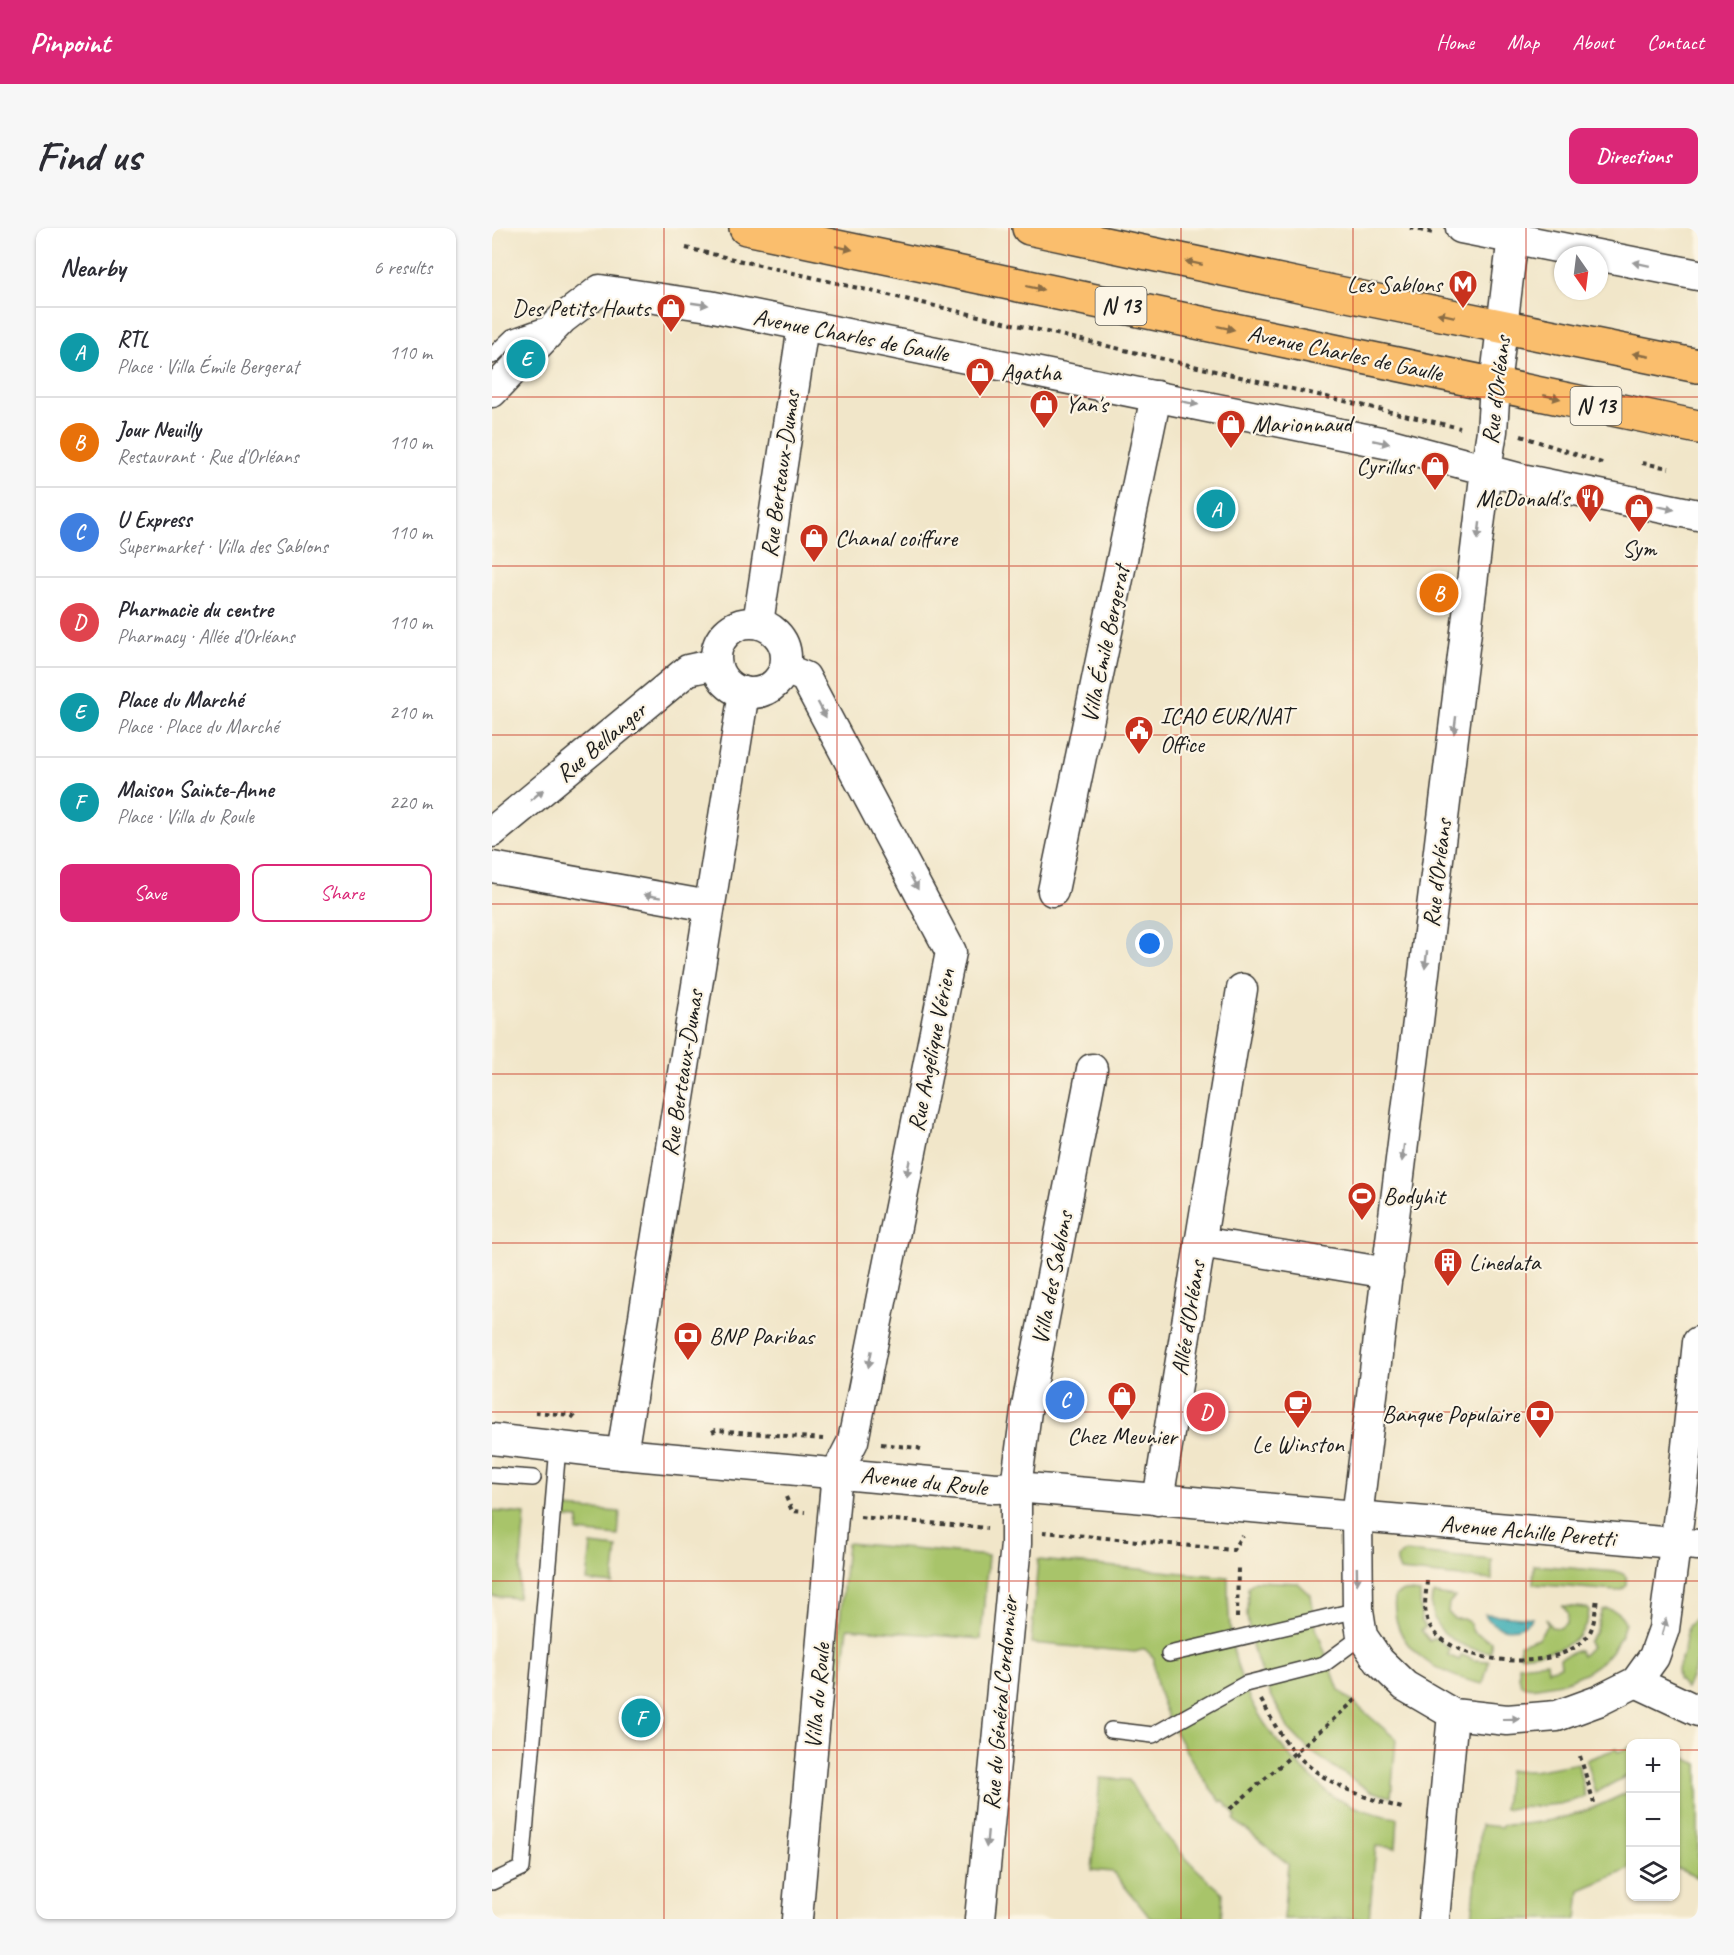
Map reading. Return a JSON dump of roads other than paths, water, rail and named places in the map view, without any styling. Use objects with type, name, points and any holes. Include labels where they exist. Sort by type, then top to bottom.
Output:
[{"type":"main road","name":"Avenue Charles de Gaulle","points":[[746,228],[1698,427]]},
{"type":"main road","name":"N 13","points":[[1029,228],[1698,366]]},
{"type":"street","points":[[1461,228],[1514,233],[1698,275]]},
{"type":"street","name":"Rue d'Orléans","points":[[1360,1623],[1357,1517],[1492,431],[1495,385],[1514,233]]},
{"type":"street","name":"Avenue Charles de Gaulle","points":[[562,319],[600,290],[709,306],[1390,444],[1521,479],[1698,515]]},
{"type":"street","points":[[492,392],[562,319]]},
{"type":"street","name":"Rue Berteaux-Dumas","points":[[758,623],[803,326]]},
{"type":"street","name":"Villa Émile Bergerat","points":[[1053,891],[1156,396]]},
{"type":"street","points":[[758,623],[772,629],[782,640],[787,655],[784,669],[776,684],[761,692],[744,692],[731,687],[721,677],[716,664],[717,646],[726,632],[741,624],[758,623]]},
{"type":"street","name":"Rue Bellanger","points":[[492,832],[688,670],[716,664]]},
{"type":"street","name":"Rue Angélique Vérien","points":[[784,669],[805,677],[951,952],[853,1442],[837,1472]]},
{"type":"street","name":"Rue Berteaux-Dumas","points":[[621,1454],[744,692]]},
{"type":"street","points":[[492,867],[709,906]]},
{"type":"street","name":"Allée d'Orléans","points":[[1158,1500],[1242,989]]},
{"type":"street","name":"Villa des Sablons","points":[[1016,1487],[1026,1411],[1092,1069]]},
{"type":"street","name":"Allée d'Orléans","points":[[1200,1242],[1388,1273]]},
{"type":"street","points":[[1360,1623],[1379,1661],[1405,1686],[1453,1714],[1507,1720],[1557,1716],[1598,1701],[1636,1682],[1654,1657],[1664,1629],[1686,1544],[1698,1342]]},
{"type":"street","name":"Avenue du Roule","points":[[492,1439],[621,1454],[996,1488],[1016,1487],[1357,1517]]},
{"type":"street","name":"Villa du Roule","points":[[797,1919],[837,1472]]},
{"type":"street","name":"Rue du Général Cordonnier","points":[[980,1919],[1016,1544],[1016,1487]]},
{"type":"street","name":"Avenue Achille Peretti","points":[[1357,1517],[1686,1544]]},
{"type":"street","points":[[1636,1682],[1698,1711]]},
{"type":"street","points":[[1434,1919],[1453,1714]]},
{"type":"lane","points":[[492,356],[512,337],[562,319]]},
{"type":"lane","points":[[492,1882],[522,1868],[558,1447]]},
{"type":"lane","points":[[492,1475],[533,1478]]},
{"type":"lane","points":[[1169,1653],[1241,1637],[1360,1623]]},
{"type":"lane","points":[[1111,1730],[1153,1735],[1245,1684],[1324,1665],[1360,1623]]},
{"type":"water","points":[[1485,1614],[1532,1618],[1521,1627],[1507,1629],[1494,1624]]},
{"type":"place","name":"Les Sablons","points":[[1463,310]]},
{"type":"place","name":"Des Petits Hauts","points":[[671,334]]},
{"type":"place","name":"Place du Marché","points":[[526,359]]},
{"type":"place","name":"Agatha","points":[[980,398]]},
{"type":"place","name":"Yan's","points":[[1044,430]]},
{"type":"place","name":"Marionnaud","points":[[1231,450]]},
{"type":"place","name":"Cyrillus","points":[[1435,492]]},
{"type":"place","name":"RTL","points":[[1216,509]]},
{"type":"place","name":"McDonald's","points":[[1590,524]]},
{"type":"place","name":"Sym","points":[[1639,534]]},
{"type":"place","name":"Chanal coiffure","points":[[814,564]]},
{"type":"place","name":"Jour Neuilly","points":[[1439,593]]},
{"type":"place","name":"ICAO EUR/NAT Office","points":[[1139,756]]},
{"type":"place","name":"Bodyhit","points":[[1362,1222]]},
{"type":"place","name":"Linedata","points":[[1448,1288]]},
{"type":"place","name":"BNP Paribas","points":[[688,1362]]},
{"type":"place","name":"U Express","points":[[1065,1400]]},
{"type":"place","name":"Pharmacie du centre","points":[[1206,1412]]},
{"type":"place","name":"Chez Meunier","points":[[1122,1422]]},
{"type":"place","name":"Le Winston","points":[[1298,1430]]},
{"type":"place","name":"Banque Populaire","points":[[1540,1440]]},
{"type":"place","name":"Maison Sainte-Anne","points":[[641,1718]]}]
